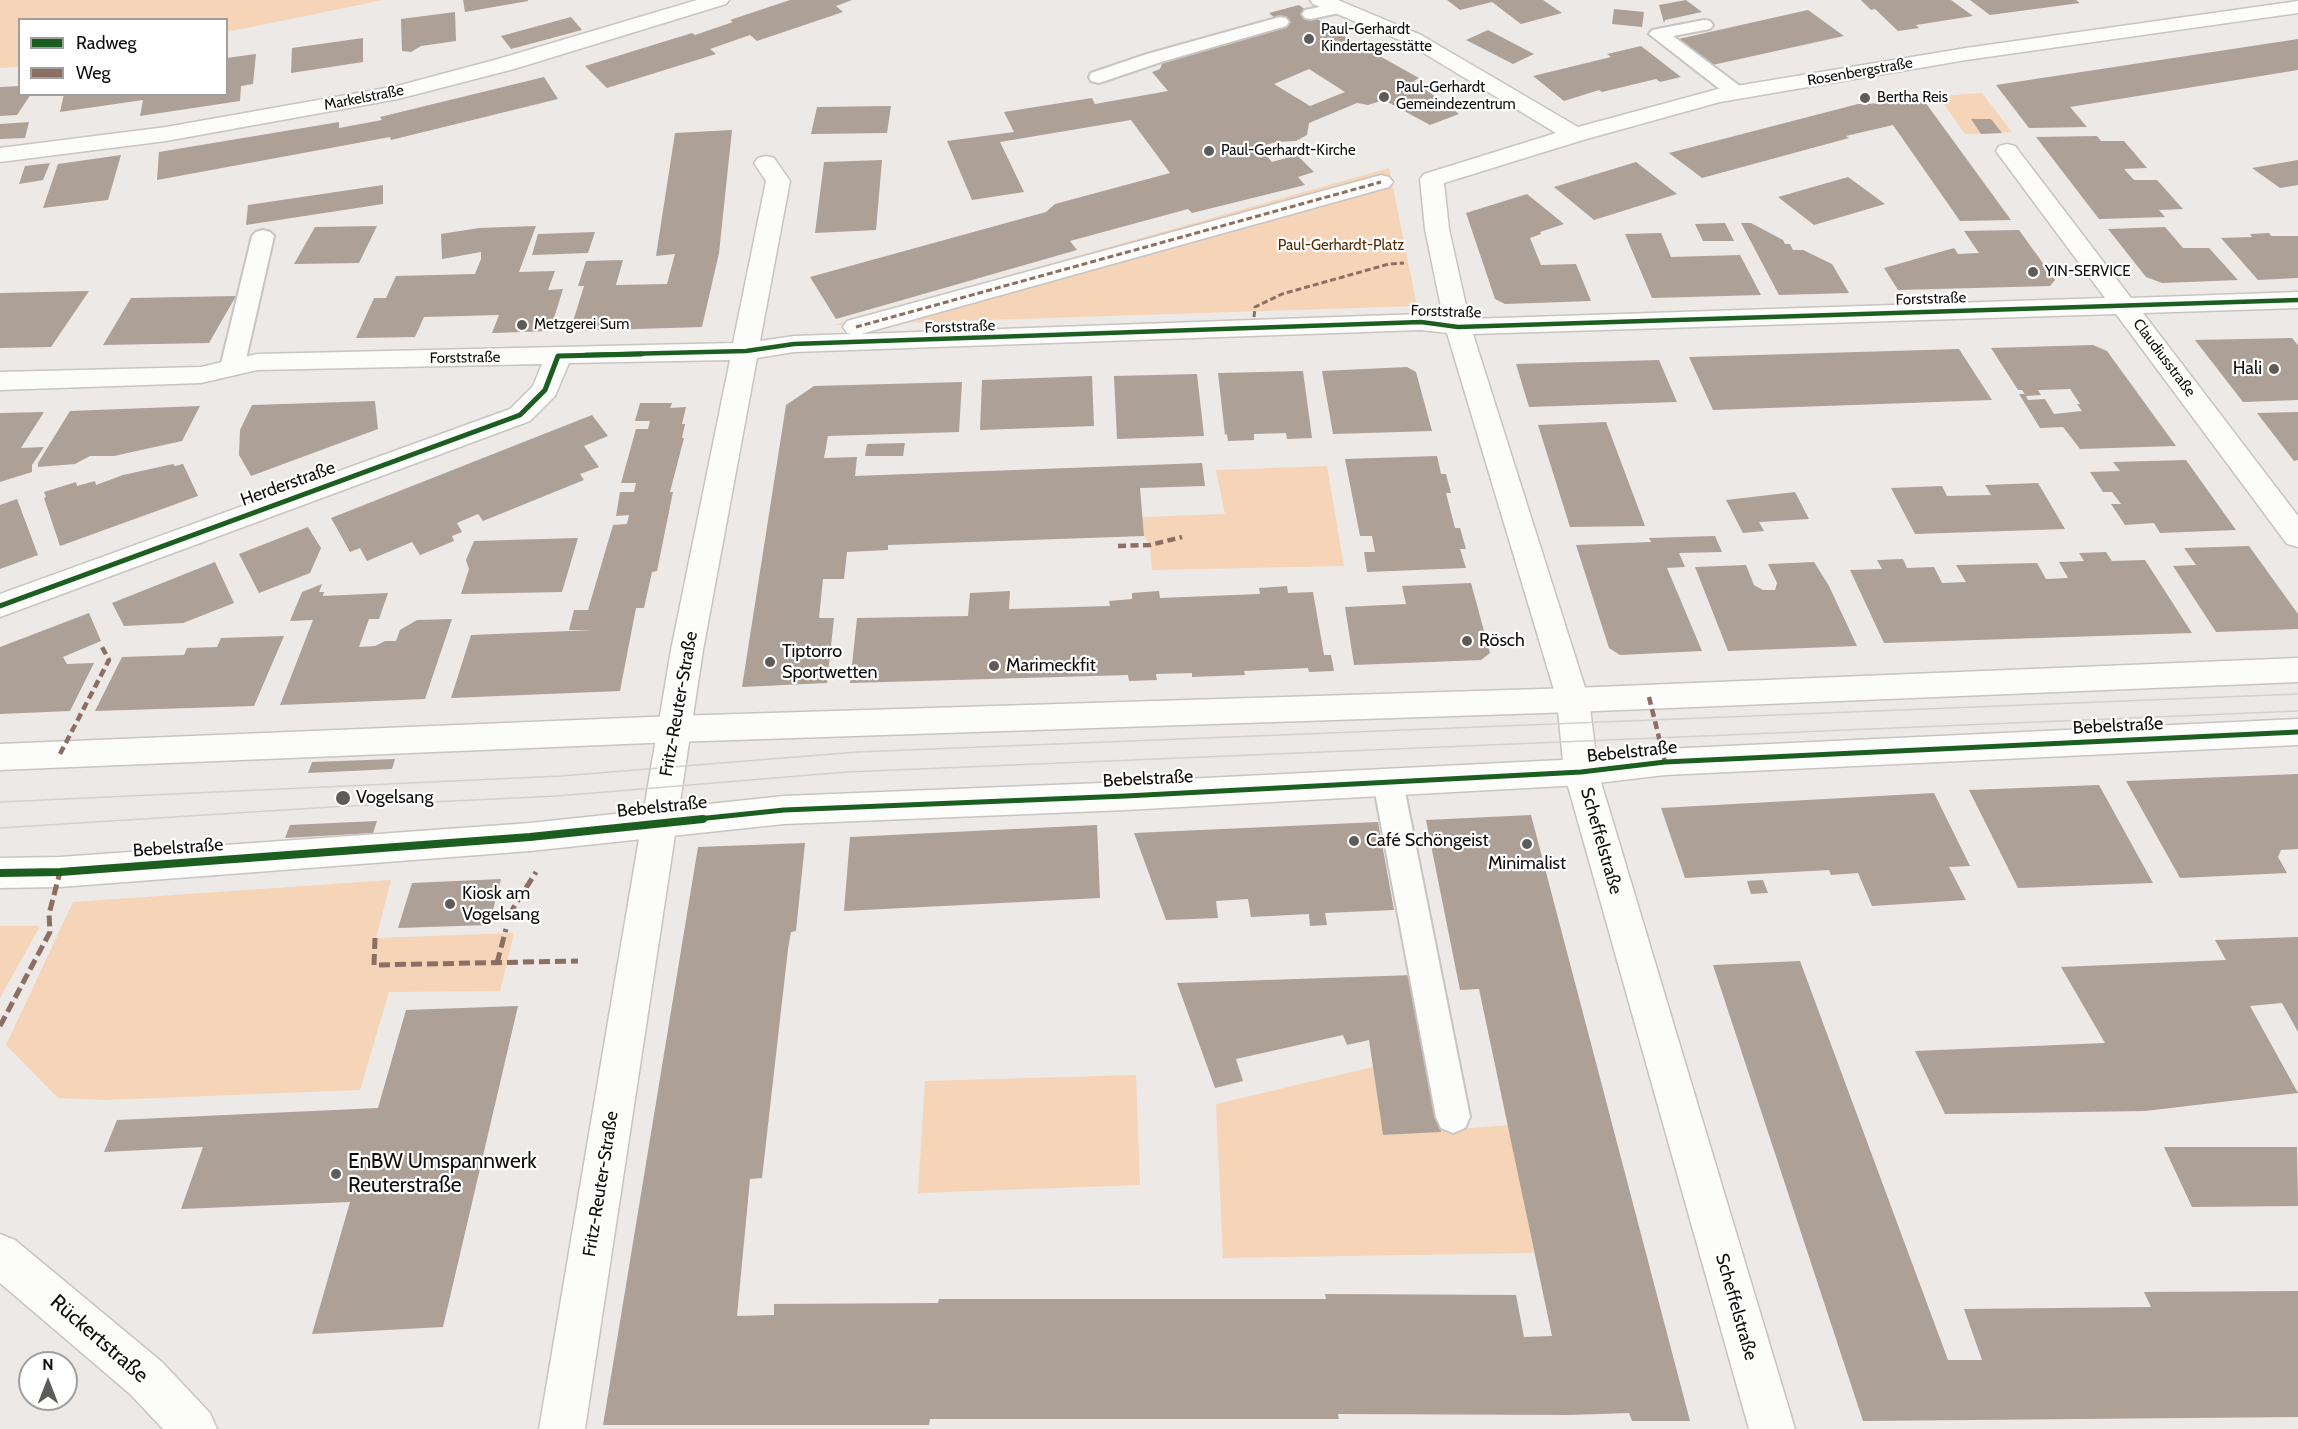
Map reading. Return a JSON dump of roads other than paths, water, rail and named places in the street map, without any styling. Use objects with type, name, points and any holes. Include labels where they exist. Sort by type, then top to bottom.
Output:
[{"type":"street","name":"Markelstraße","points":[[0,155],[166,134],[398,92],[506,64],[719,0]]},
{"type":"street","points":[[1323,7],[1414,39],[1575,135]]},
{"type":"street","name":"Rosenbergstraße","points":[[1432,179],[1575,135],[1737,93],[1966,54],[2298,7]]},
{"type":"street","name":"Claudiusstraße","points":[[2007,151],[2125,304],[2298,537]]},
{"type":"street","name":"Fritz-Reuter-Straße","points":[[562,1429],[687,650],[778,181],[766,163]]},
{"type":"street","name":"Scheffelstraße","points":[[1432,179],[1437,229],[1458,327],[1573,700],[1581,772],[1772,1429]]},
{"type":"street","points":[[856,327],[1381,182]]},
{"type":"street","name":"Forststraße","points":[[0,381],[201,375],[257,362],[746,351],[795,344],[1421,322],[1458,327],[2298,300]]},
{"type":"street","name":"Herderstraße","points":[[0,606],[520,415],[545,390],[558,356]]},
{"type":"street","points":[[0,757],[674,729],[1573,700],[2298,670]]},
{"type":"street","name":"Bebelstraße","points":[[0,873],[71,871],[530,837],[784,810],[1388,782],[1581,772],[1665,762],[2298,732]]},
{"type":"street","name":"Rückertstraße","points":[[0,1256],[146,1378],[194,1429]]},
{"type":"lane","points":[[1098,77],[1154,58],[1280,22]]},
{"type":"lane","points":[[1704,25],[1659,34],[1737,93]]},
{"type":"lane","points":[[232,368],[263,236]]},
{"type":"lane","points":[[1388,782],[1453,1117]]},
{"type":"tram line","points":[[0,802],[561,776],[857,752],[2298,694]]},
{"type":"tram line","points":[[0,828],[347,806],[557,796],[847,772],[2298,711]]},
{"type":"place","name":"Paul-Gerhardt Kindertagesstätte","points":[[1309,39]]},
{"type":"place","name":"Paul-Gerhardt Gemeindezentrum","points":[[1384,97]]},
{"type":"place","name":"Bertha Reis","points":[[1865,98]]},
{"type":"place","name":"Paul-Gerhardt-Kirche","points":[[1209,151]]},
{"type":"place","name":"YIN-SERVICE","points":[[2033,272]]},
{"type":"place","name":"Metzgerei Sum","points":[[522,325]]},
{"type":"place","name":"Hali","points":[[2274,369]]},
{"type":"place","name":"Rösch","points":[[1467,641]]},
{"type":"place","name":"Tiptorro Sportwetten","points":[[770,662]]},
{"type":"place","name":"Marimeckfit","points":[[994,666]]},
{"type":"place","name":"Vogelsang","points":[[343,798]]},
{"type":"place","name":"Café Schöngeist","points":[[1354,841]]},
{"type":"place","name":"Minimalist","points":[[1527,844]]},
{"type":"place","name":"Kiosk am Vogelsang","points":[[450,904]]},
{"type":"place","name":"EnBW Umspannwerk Reuterstraße","points":[[336,1174]]},
{"type":"park label","name":"Paul-Gerhardt-Platz","points":[[1341,246]]}]
